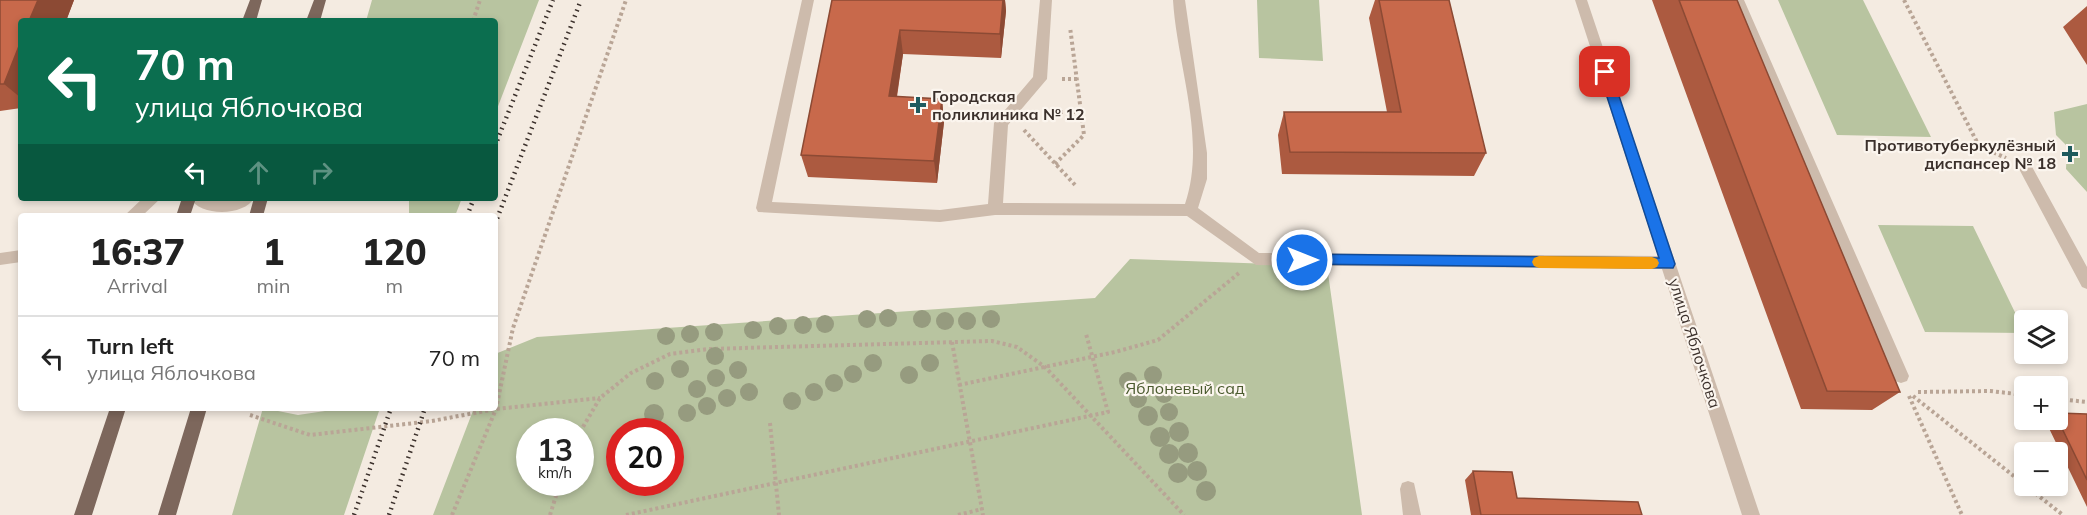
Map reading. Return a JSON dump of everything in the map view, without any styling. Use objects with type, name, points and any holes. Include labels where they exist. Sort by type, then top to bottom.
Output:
[{"type":"main road","points":[[250,18],[256,0]]},
{"type":"main road","points":[[315,18],[320,0]]},
{"type":"main road","points":[[83,515],[117,411]]},
{"type":"main road","points":[[167,515],[197,411]]},
{"type":"street","points":[[808,0],[763,208],[940,216],[995,209],[1190,210],[1256,260],[1668,264]]},
{"type":"street","points":[[995,209],[1001,123],[1040,79],[1046,0]]},
{"type":"street","points":[[1179,0],[1180,28],[1198,145],[1200,177],[1190,210]]},
{"type":"street","name":"улица Яблочкова","points":[[1581,0],[1751,515]]},
{"type":"street","points":[[1738,0],[1901,376]]},
{"type":"street","points":[[2025,167],[2087,282]]},
{"type":"street","points":[[135,213],[150,201]]},
{"type":"street","points":[[201,201],[216,207],[242,201]]},
{"type":"street","points":[[0,259],[18,256]]},
{"type":"street","points":[[1408,489],[1412,515]]},
{"type":"path","points":[[474,18],[480,0]]},
{"type":"path","points":[[498,399],[513,328],[626,0]]},
{"type":"path","points":[[1904,0],[1979,146],[2025,167]]},
{"type":"path","points":[[1055,164],[1084,135],[1069,23]]},
{"type":"path","points":[[1010,113],[1081,112]]},
{"type":"path","points":[[1010,113],[1098,210]]},
{"type":"path","points":[[959,384],[1093,357],[1158,340],[1256,260]]},
{"type":"path","points":[[626,515],[1108,412],[1086,334]]},
{"type":"path","points":[[588,418],[600,398],[631,373],[670,354],[708,349],[992,341],[1017,347],[1045,367],[1184,515]]},
{"type":"path","points":[[952,342],[983,515]]},
{"type":"path","points":[[1908,392],[1990,391],[2014,394]]},
{"type":"path","points":[[1908,392],[2014,476]]},
{"type":"path","points":[[1908,392],[1962,515]]},
{"type":"path","points":[[498,409],[600,398]]},
{"type":"path","points":[[2068,400],[2087,402]]},
{"type":"path","points":[[250,414],[310,435],[432,421],[485,411]]},
{"type":"path","points":[[452,515],[495,411]]},
{"type":"path","points":[[771,423],[778,515]]},
{"type":"path","points":[[550,515],[556,496]]},
{"type":"path","points":[[2040,496],[2063,515]]},
{"type":"path","points":[[958,515],[982,508]]},
{"type":"green space","points":[[372,0],[539,0],[498,106],[498,18],[367,18]]},
{"type":"green space","points":[[1257,0],[1319,0],[1323,61],[1259,58]]},
{"type":"green space","points":[[1778,0],[1863,0],[1931,137],[1837,135]]},
{"type":"green space","points":[[2087,104],[2087,192],[2066,169],[2067,146],[2056,135],[2054,112]]},
{"type":"green space","points":[[409,201],[461,201],[456,213],[409,213]]},
{"type":"green space","points":[[1878,225],[1973,226],[2014,310],[2014,333],[1925,332]]},
{"type":"green space","name":"Яблоневый сад","points":[[1130,259],[1327,266],[1362,515],[433,515],[473,411],[498,411],[498,353],[537,337],[1095,298]]},
{"type":"green space","points":[[262,411],[298,415],[325,411],[379,411],[344,515],[232,515]]},
{"type":"building","points":[[0,0],[38,0],[30,18],[18,18],[18,49],[4,84],[0,84]]},
{"type":"building","points":[[832,0],[1003,0],[1000,34],[900,30],[889,96],[942,99],[934,161],[801,155]]},
{"type":"building","points":[[1379,0],[1449,0],[1486,153],[1290,152],[1284,112],[1401,112]]},
{"type":"building","points":[[1679,0],[1737,0],[1900,392],[1827,391]]},
{"type":"building","points":[[2068,413],[2087,414],[2087,480],[2063,430],[2068,430]]},
{"type":"building","points":[[1473,471],[1512,472],[1517,498],[1638,502],[1642,515],[1481,515]]},
{"type":"railway","points":[[498,138],[553,0]]},
{"type":"railway","points":[[498,216],[581,0]]},
{"type":"railway","points":[[468,213],[473,201]]},
{"type":"railway","points":[[354,515],[390,411]]},
{"type":"railway","points":[[389,515],[424,411]]},
{"type":"slow traffic","points":[[1539,262],[1652,263]]},
{"type":"place","name":"Городская поликлиника № 12","points":[[918,105]]},
{"type":"place","name":"Противотуберкулёзный диспансер № 18","points":[[2070,154]]},
{"type":"route","points":[[1302,260],[1668,264],[1605,72]]}]
